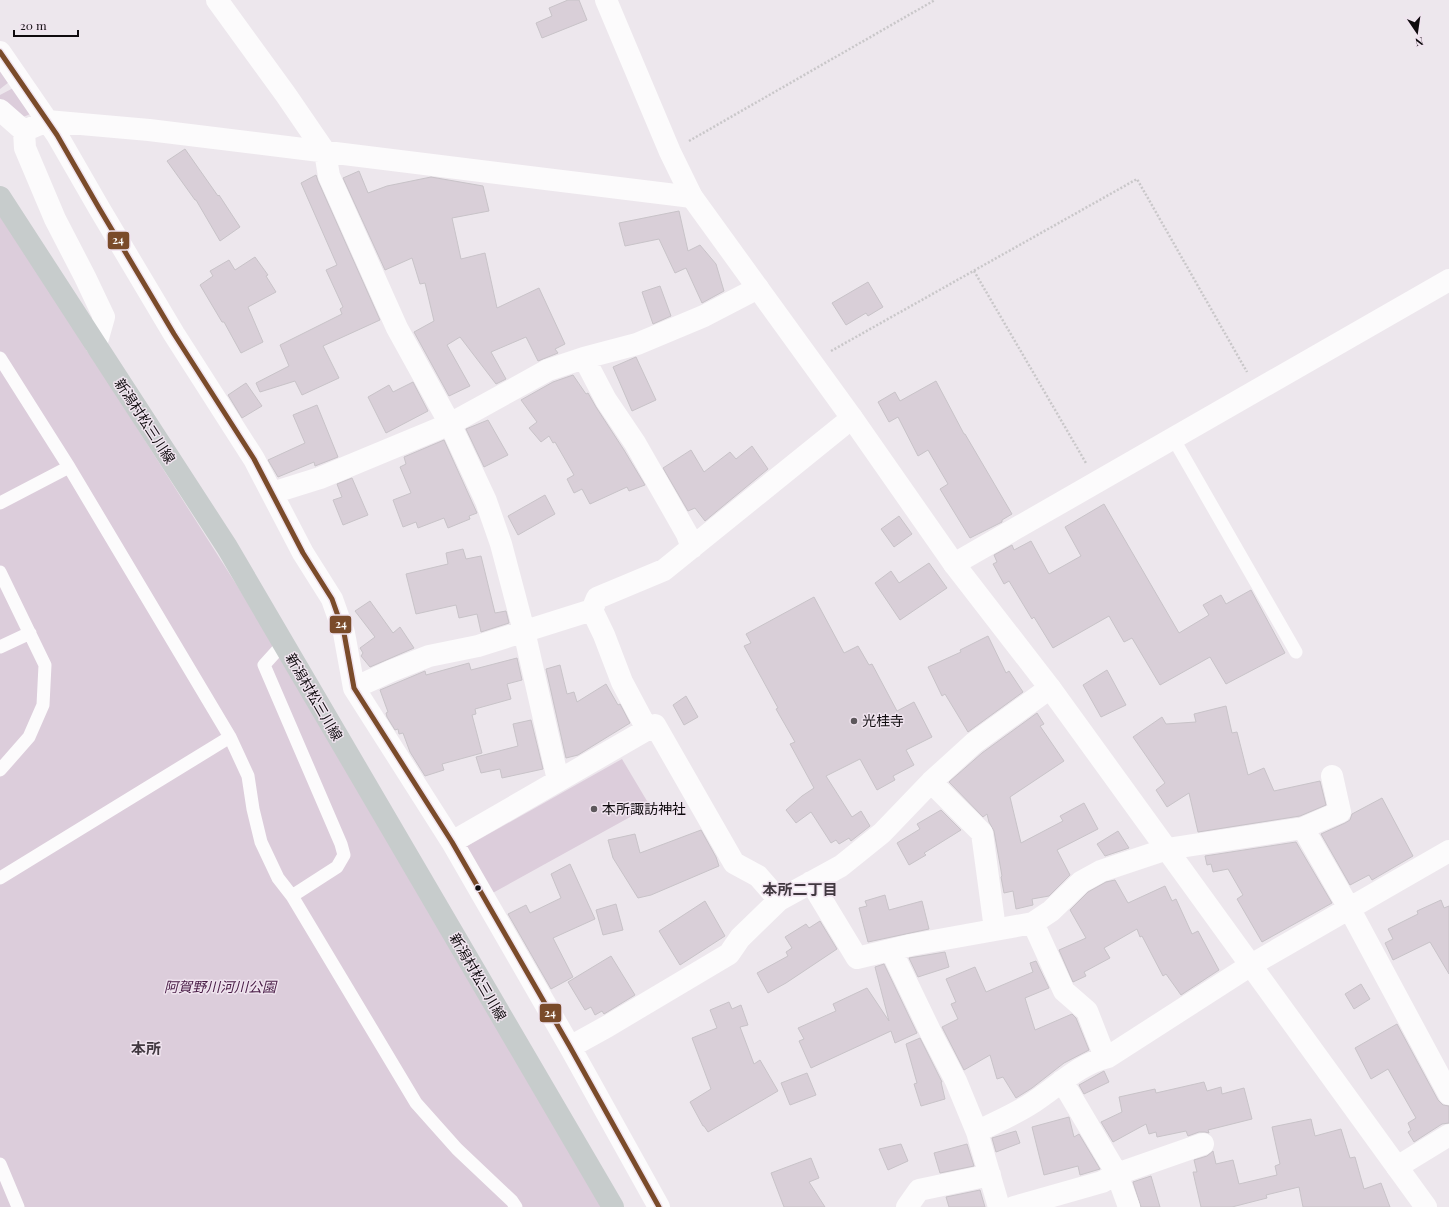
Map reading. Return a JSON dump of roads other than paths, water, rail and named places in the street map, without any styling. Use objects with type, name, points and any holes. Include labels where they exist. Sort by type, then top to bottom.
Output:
[{"type":"main road","name":"新潟村松三川線","points":[[0,197],[227,547],[613,1207]]},
{"type":"street","points":[[217,0],[286,95],[325,152],[329,176],[398,328],[450,424],[486,501],[501,544],[524,631],[558,780]]},
{"type":"street","points":[[606,0],[670,152],[692,197],[852,418],[954,564],[1050,688],[1426,1207]]},
{"type":"street","points":[[0,52],[57,135],[174,334],[254,459],[303,553],[332,599],[344,633],[354,688],[452,842],[570,1047],[659,1207]]},
{"type":"street","points":[[0,110],[24,131],[26,148],[55,219],[85,276],[104,317],[96,345]]},
{"type":"street","points":[[24,131],[48,121],[149,130],[692,197]]},
{"type":"street","points":[[954,564],[1449,280]]},
{"type":"street","points":[[272,493],[320,478],[450,424],[548,370],[584,358],[637,344],[704,316],[758,288]]},
{"type":"street","points":[[584,358],[606,400],[635,443],[683,528],[692,548]]},
{"type":"street","points":[[647,729],[622,682],[604,635],[592,610],[597,598],[664,570],[852,418]]},
{"type":"street","points":[[354,688],[429,656],[478,646],[592,610]]},
{"type":"street","points":[[570,1047],[729,954],[740,938],[779,900],[841,866],[882,833],[931,782],[974,743],[1050,688]]},
{"type":"street","points":[[452,842],[655,725],[734,863],[758,876],[779,900]]},
{"type":"street","points":[[811,882],[857,958],[911,945],[1033,923],[1051,911],[1081,882],[1101,871],[1167,849],[1303,828],[1340,812],[1332,776]]},
{"type":"street","points":[[931,782],[982,833],[995,929]]},
{"type":"street","points":[[1303,828],[1349,908],[1449,1094]]},
{"type":"street","points":[[977,1132],[1030,1104],[1062,1081],[1097,1059],[1108,1057],[1251,965],[1449,851]]},
{"type":"street","points":[[1033,923],[1064,991],[1087,1011],[1105,1057]]},
{"type":"street","points":[[891,950],[956,1081],[977,1132],[1000,1207]]},
{"type":"street","points":[[1062,1081],[1117,1174],[1129,1207]]},
{"type":"street","points":[[1397,1167],[1449,1135]]},
{"type":"street","points":[[1014,1207],[1102,1182],[1117,1174],[1203,1144]]},
{"type":"street","points":[[907,1207],[919,1190],[990,1175]]},
{"type":"lane","points":[[0,358],[69,467],[230,737],[248,776],[260,842],[278,878],[292,896],[416,1102],[457,1149],[512,1201],[516,1207]]},
{"type":"lane","points":[[1173,438],[1296,652]]},
{"type":"lane","points":[[0,503],[69,467]]},
{"type":"lane","points":[[0,572],[45,665],[43,705],[29,737],[0,770]]},
{"type":"lane","points":[[0,647],[30,633]]},
{"type":"lane","points":[[283,644],[264,665],[338,837],[344,855],[338,867],[292,896]]},
{"type":"lane","points":[[0,878],[230,737]]},
{"type":"lane","points":[[0,1164],[18,1207]]},
{"type":"place","name":"光桂寺","points":[[854,721]]},
{"type":"place","name":"本所諏訪神社","points":[[594,809]]},
{"type":"district","name":"本所二丁目","points":[[800,890]]},
{"type":"district","name":"本所","points":[[146,1049]]},
{"type":"park label","name":"阿賀野川河川公園","points":[[220,987]]}]
